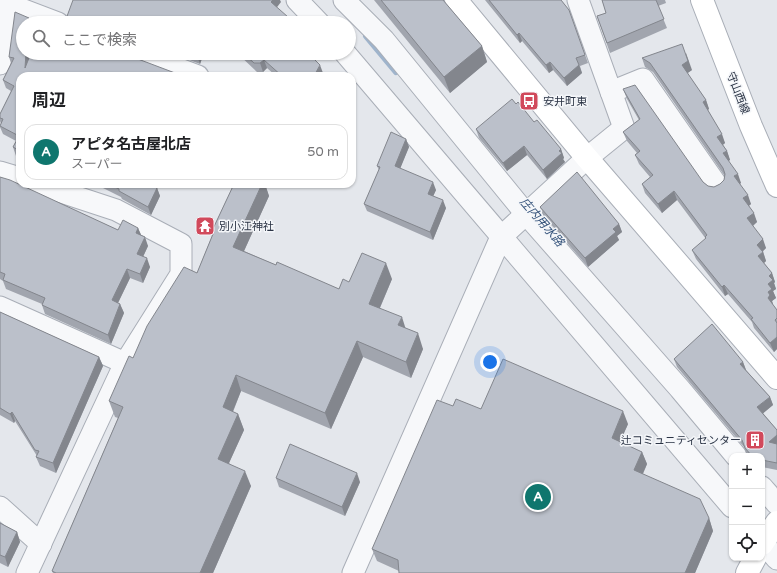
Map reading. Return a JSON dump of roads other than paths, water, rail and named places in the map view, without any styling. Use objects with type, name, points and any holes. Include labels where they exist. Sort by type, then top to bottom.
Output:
[{"type":"street","points":[[297,0],[312,16]]},
{"type":"street","points":[[344,0],[384,40],[526,214],[680,389],[733,453]]},
{"type":"street","points":[[456,0],[587,158],[777,378]]},
{"type":"street","points":[[353,573],[501,237],[587,158],[624,128],[578,0]]},
{"type":"street","name":"守山西線","points":[[702,0],[751,126],[777,186]]},
{"type":"street","points":[[0,64],[5,2],[40,16]]},
{"type":"street","points":[[156,60],[187,72]]},
{"type":"street","points":[[351,60],[729,503]]},
{"type":"street","points":[[611,92],[643,79],[716,184]]},
{"type":"street","points":[[0,172],[16,177]]},
{"type":"street","points":[[27,573],[125,363],[181,274],[181,244],[116,210],[49,188]]},
{"type":"street","points":[[0,307],[125,363]]},
{"type":"street","points":[[764,489],[777,504]]},
{"type":"street","points":[[0,507],[40,544]]},
{"type":"street","points":[[765,540],[777,522]]},
{"type":"street","points":[[765,551],[777,560]]},
{"type":"street","points":[[747,573],[753,561]]},
{"type":"waterway","name":"庄内用水路","points":[[366,36],[396,72]]},
{"type":"place","name":"安井町東","points":[[529,101]]},
{"type":"place","name":"別小江神社","points":[[205,226]]},
{"type":"place","name":"辻コミュニティセンター","points":[[755,440]]},
{"type":"place","name":"アピタ名古屋北店","points":[[538,497]]}]
